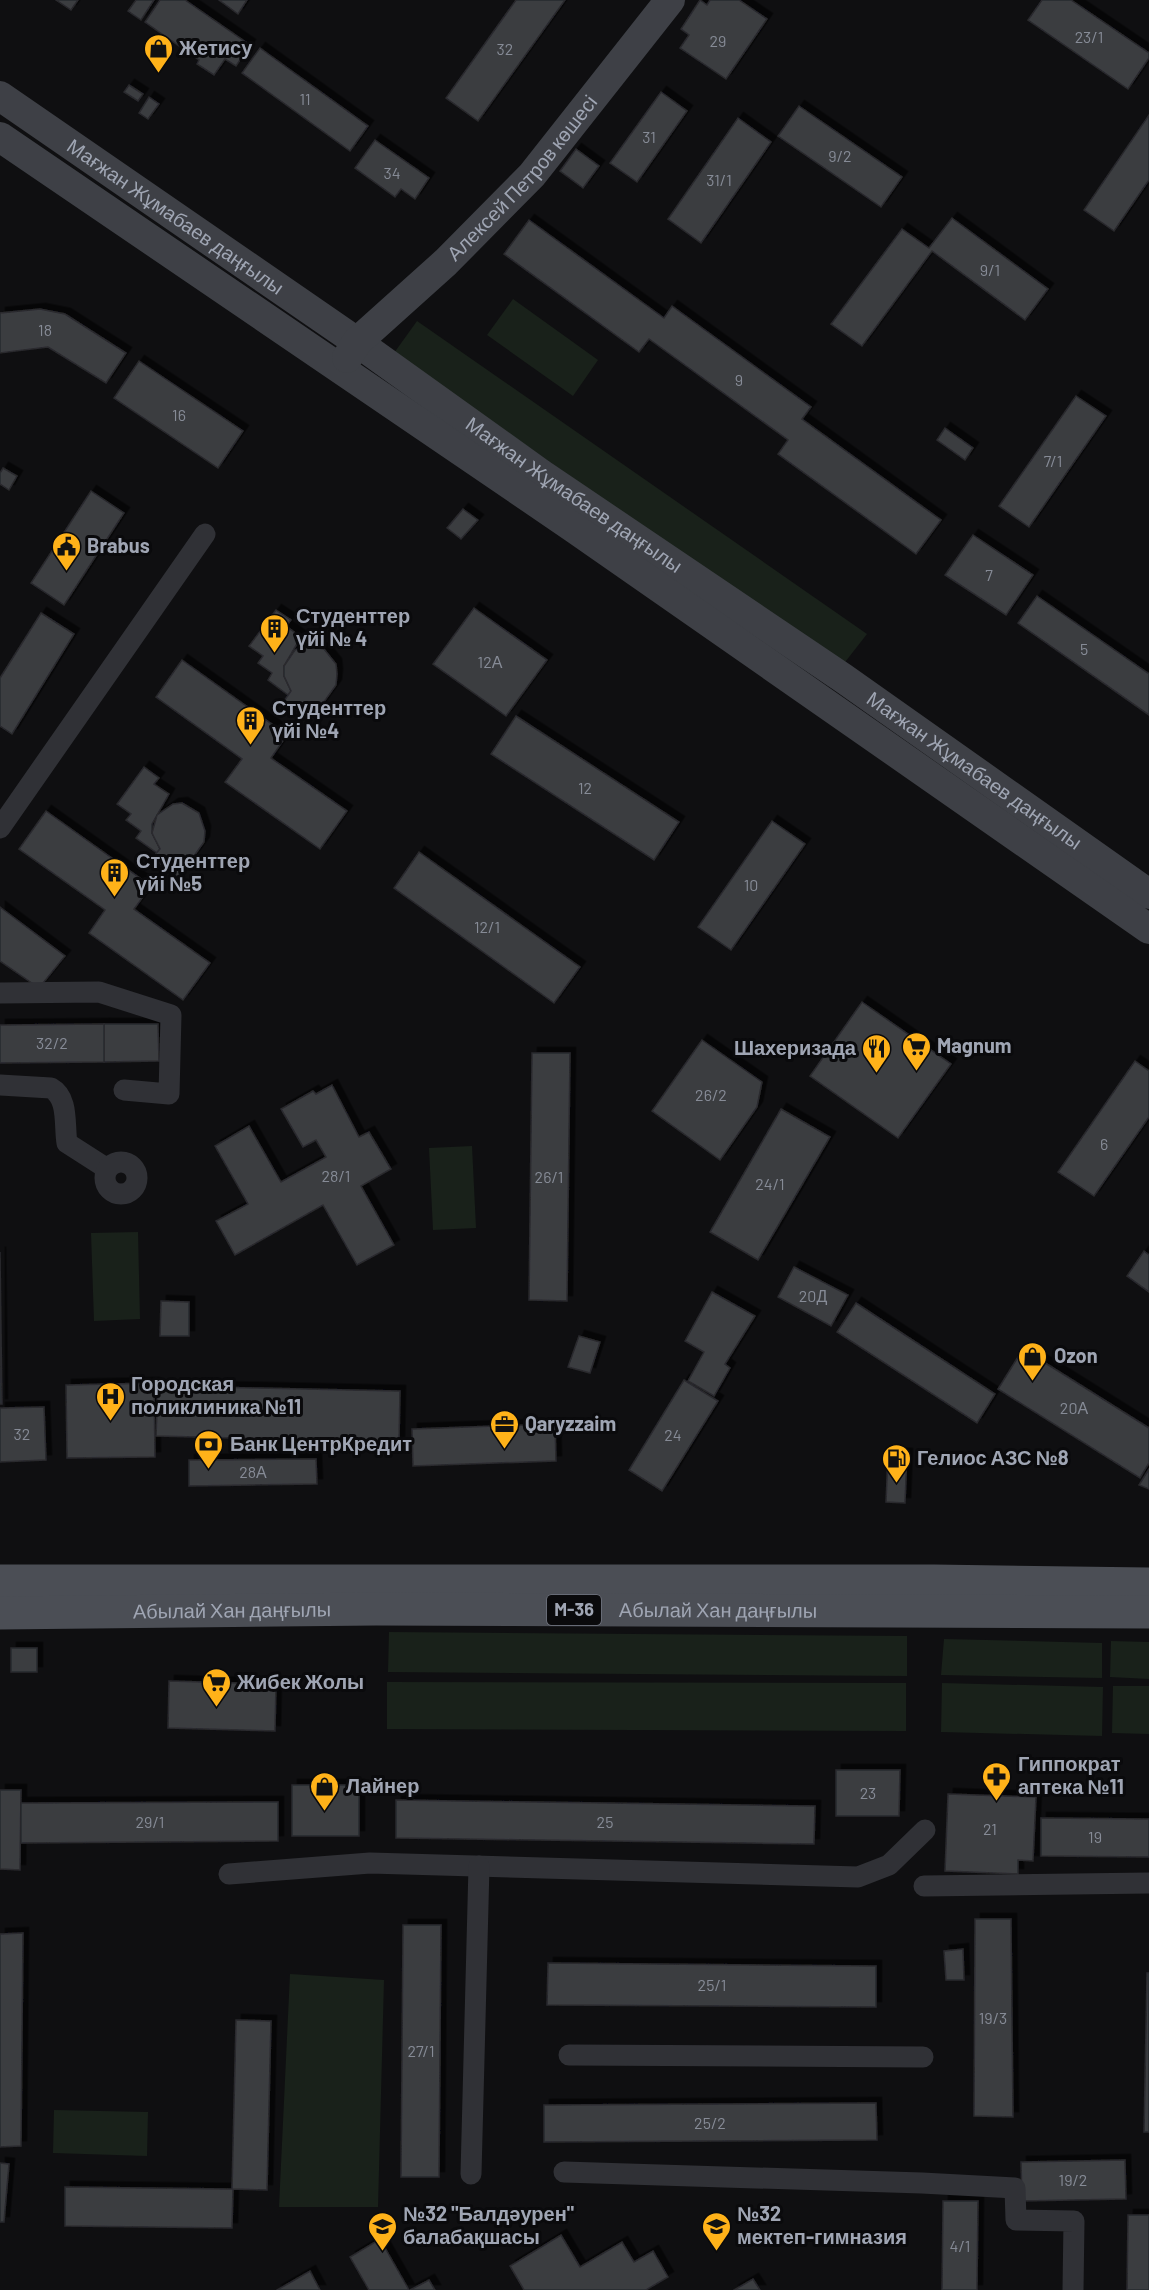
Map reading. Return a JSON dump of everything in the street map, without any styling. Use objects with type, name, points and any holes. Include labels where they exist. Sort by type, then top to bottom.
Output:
[{"type":"main road","name":"Алексей Петров көшесі","points":[[340,368],[357,342],[446,262],[532,175],[670,0]]},
{"type":"main road","name":"Мағжан Жұмабаев даңғылы","points":[[0,96],[357,342],[541,474],[852,685],[1149,894]]},
{"type":"main road","name":"Мағжан Жұмабаев даңғылы","points":[[0,137],[242,304],[340,368],[1149,929]]},
{"type":"main road","name":"Абылай Хан даңғылы","points":[[0,1581],[934,1581],[1149,1584]]},
{"type":"main road","name":"Абылай Хан даңғылы","points":[[0,1613],[376,1609],[1149,1612]]},
{"type":"street","points":[[0,828],[205,534]]},
{"type":"street","points":[[0,993],[99,992],[171,1015],[169,1094],[124,1090]]},
{"type":"street","points":[[0,1085],[51,1088],[57,1091],[63,1101],[68,1143],[106,1168]]},
{"type":"street","points":[[229,1874],[370,1863],[858,1877],[889,1864],[925,1830]]},
{"type":"street","points":[[471,2174],[478,1866]]},
{"type":"street","points":[[924,1886],[1149,1883]]},
{"type":"street","points":[[569,2055],[923,2057]]},
{"type":"street","points":[[564,2172],[1015,2188],[1016,2220],[1074,2221],[1073,2290]]},
{"type":"shaded area","points":[[513,299],[598,360],[573,396],[487,335]]},
{"type":"shaded area","points":[[417,321],[867,634],[842,666],[394,353]]},
{"type":"shaded area","points":[[472,1146],[476,1228],[433,1230],[429,1148]]},
{"type":"shaded area","points":[[138,1232],[140,1319],[94,1321],[91,1233]]},
{"type":"shaded area","points":[[389,1632],[907,1636],[907,1676],[388,1672]]},
{"type":"shaded area","points":[[944,1639],[1102,1643],[1102,1678],[941,1675]]},
{"type":"shaded area","points":[[1111,1641],[1149,1642],[1149,1679],[1110,1677]]},
{"type":"shaded area","points":[[387,1682],[906,1683],[906,1731],[387,1729]]},
{"type":"shaded area","points":[[942,1683],[1103,1687],[1102,1736],[941,1732]]},
{"type":"shaded area","points":[[1113,1686],[1149,1686],[1149,1734],[1112,1733]]},
{"type":"shaded area","points":[[290,1974],[384,1980],[378,2207],[279,2207]]},
{"type":"shaded area","points":[[54,2110],[148,2112],[147,2156],[53,2153]]},
{"type":"building","points":[[56,0],[78,0],[71,10]]},
{"type":"building","points":[[136,0],[154,0],[141,20],[128,11]]},
{"type":"building","points":[[160,0],[185,0],[250,45],[236,66],[225,59],[214,75],[197,64],[199,60],[145,22]]},
{"type":"building","points":[[219,0],[247,0],[238,14]]},
{"type":"building","points":[[516,0],[565,0],[478,121],[446,98]]},
{"type":"building","points":[[700,0],[707,5],[710,0],[739,0],[767,19],[726,79],[680,48],[689,35],[681,29]]},
{"type":"building","points":[[1042,0],[1071,0],[1149,53],[1149,58],[1128,89],[1028,20]]},
{"type":"building","points":[[260,48],[368,126],[350,151],[242,73]]},
{"type":"building","points":[[129,85],[143,94],[138,101],[124,92]]},
{"type":"building","points":[[661,92],[687,111],[637,182],[610,163]]},
{"type":"building","points":[[149,97],[159,104],[148,119],[139,113]]},
{"type":"building","points":[[799,106],[902,177],[881,207],[778,136]]},
{"type":"building","points":[[1149,115],[1149,180],[1114,231],[1084,210]]},
{"type":"building","points":[[738,118],[771,142],[701,243],[668,219]]},
{"type":"building","points":[[375,140],[429,178],[415,199],[401,189],[395,197],[355,168]]},
{"type":"building","points":[[576,149],[599,166],[583,188],[560,171]]},
{"type":"building","points":[[952,218],[1048,289],[1025,320],[932,251],[862,346],[831,324],[902,229],[929,248]]},
{"type":"building","points":[[529,220],[664,318],[672,306],[811,407],[802,419],[941,520],[916,554],[778,454],[788,440],[649,339],[639,352],[504,254]]},
{"type":"building","points":[[40,309],[65,314],[126,353],[106,383],[48,347],[0,353],[0,313]]},
{"type":"building","points":[[139,361],[243,431],[218,468],[114,398]]},
{"type":"building","points":[[1076,396],[1106,416],[1029,527],[999,506]]},
{"type":"building","points":[[945,428],[973,448],[965,460],[937,440]]},
{"type":"building","points":[[3,468],[17,476],[9,490],[0,484],[0,473]]},
{"type":"building","points":[[91,491],[124,513],[64,605],[31,583]]},
{"type":"building","points":[[463,509],[478,520],[461,539],[447,528]]},
{"type":"building","points":[[973,535],[1033,575],[1006,615],[945,575]]},
{"type":"building","points":[[1037,596],[1149,674],[1149,715],[1018,623]]},
{"type":"building","points":[[474,608],[547,660],[506,716],[433,664]]},
{"type":"building","name":"Студенттер үйі № 4","points":[[276,610],[291,620],[286,626],[301,637],[284,666],[284,676],[291,691],[288,695],[268,680],[272,673],[258,663],[263,656],[249,646]]},
{"type":"building","points":[[41,613],[74,634],[12,734],[0,726],[0,678]]},
{"type":"building","points":[[304,646],[324,649],[336,664],[337,674],[336,685],[311,720],[284,701],[291,691],[284,676],[284,666],[295,650]]},
{"type":"building","name":"Студенттер үйі №4","points":[[182,660],[287,735],[271,758],[347,811],[320,849],[225,782],[242,759],[156,697]]},
{"type":"building","points":[[516,716],[679,822],[654,860],[491,754]]},
{"type":"building","points":[[144,767],[159,778],[154,784],[169,794],[152,824],[152,833],[160,849],[157,853],[136,838],[141,831],[126,820],[131,814],[117,804]]},
{"type":"building","points":[[182,803],[199,813],[205,831],[204,842],[179,877],[152,858],[160,849],[152,833],[157,815],[173,804]]},
{"type":"building","name":"Студенттер үйі №5","points":[[46,811],[151,886],[134,909],[210,963],[183,1000],[89,933],[105,910],[19,849]]},
{"type":"building","points":[[772,821],[805,844],[731,950],[698,927]]},
{"type":"building","points":[[419,852],[580,967],[554,1003],[394,888]]},
{"type":"building","points":[[0,907],[65,956],[39,988],[0,961]]},
{"type":"building","points":[[862,1002],[951,1064],[898,1138],[810,1076]]},
{"type":"building","points":[[104,1024],[158,1024],[159,1061],[104,1062]]},
{"type":"building","points":[[104,1024],[104,1062],[0,1063],[0,1025]]},
{"type":"building","points":[[702,1040],[762,1082],[757,1107],[720,1160],[652,1111]]},
{"type":"building","points":[[532,1053],[570,1053],[567,1301],[529,1300]]},
{"type":"building","points":[[1135,1061],[1149,1071],[1149,1117],[1094,1196],[1058,1172]]},
{"type":"building","points":[[332,1085],[359,1137],[369,1132],[391,1169],[361,1186],[394,1245],[357,1265],[323,1205],[235,1255],[216,1221],[248,1204],[215,1146],[249,1126],[281,1182],[326,1157],[316,1140],[303,1147],[281,1109],[313,1091],[316,1094]]},
{"type":"building","points":[[781,1109],[830,1137],[758,1260],[710,1232]]},
{"type":"building","points":[[1144,1251],[1149,1255],[1149,1292],[1127,1276]]},
{"type":"building","points":[[0,1252],[2,1404],[0,1404]]},
{"type":"building","points":[[794,1267],[848,1295],[831,1326],[778,1297]]},
{"type":"building","points":[[712,1292],[755,1316],[725,1364],[730,1368],[714,1396],[688,1381],[704,1352],[685,1341]]},
{"type":"building","points":[[161,1301],[189,1302],[189,1336],[160,1336]]},
{"type":"building","points":[[856,1303],[995,1394],[977,1423],[837,1332]]},
{"type":"building","points":[[579,1336],[600,1342],[590,1373],[568,1367]]},
{"type":"building","points":[[1023,1349],[1149,1428],[1149,1463],[1140,1478],[998,1389]]},
{"type":"building","points":[[684,1380],[718,1401],[662,1491],[629,1470]]},
{"type":"building","name":"Городская поликлиника №11","points":[[154,1383],[155,1457],[67,1458],[66,1385]]},
{"type":"building","points":[[158,1386],[400,1391],[399,1442],[156,1436]]},
{"type":"building","points":[[44,1407],[46,1460],[0,1462],[0,1408]]},
{"type":"building","points":[[555,1424],[556,1461],[413,1466],[412,1429]]},
{"type":"building","points":[[888,1453],[907,1454],[905,1503],[886,1502]]},
{"type":"building","points":[[316,1459],[317,1484],[189,1486],[189,1460]]},
{"type":"building","points":[[1149,1469],[1149,1489],[1139,1485]]},
{"type":"building","points":[[11,1648],[37,1648],[37,1672],[11,1672]]},
{"type":"building","points":[[169,1681],[276,1684],[275,1731],[168,1728]]},
{"type":"building","points":[[836,1770],[900,1770],[899,1816],[836,1816]]},
{"type":"building","name":"Лайнер","points":[[292,1785],[359,1785],[359,1836],[292,1836]]},
{"type":"building","points":[[0,1790],[21,1790],[20,1870],[0,1869]]},
{"type":"building","points":[[948,1794],[1036,1797],[1033,1861],[1018,1860],[1018,1874],[945,1871]]},
{"type":"building","points":[[396,1800],[815,1806],[814,1844],[396,1838]]},
{"type":"building","points":[[278,1802],[278,1841],[21,1843],[21,1803]]},
{"type":"building","points":[[1041,1818],[1149,1819],[1149,1857],[1041,1856]]},
{"type":"building","points":[[975,1919],[1011,1919],[1013,2117],[974,2116]]},
{"type":"building","points":[[403,1925],[441,1925],[439,2177],[401,2177]]},
{"type":"building","points":[[23,1933],[21,2146],[0,2147],[0,1934]]},
{"type":"building","points":[[963,1949],[964,1980],[946,1980],[944,1951]]},
{"type":"building","points":[[548,1963],[876,1966],[876,2007],[547,2005]]},
{"type":"building","points":[[1147,1973],[1149,1973],[1149,2132],[1144,2132]]},
{"type":"building","points":[[236,2020],[271,2021],[267,2190],[233,2189],[232,2228],[65,2226],[65,2187],[232,2189]]},
{"type":"building","points":[[876,2103],[877,2140],[544,2142],[544,2105]]},
{"type":"building","points":[[1125,2160],[1126,2199],[1022,2201],[1021,2162]]},
{"type":"building","points":[[0,2163],[9,2164],[4,2222],[0,2222]]},
{"type":"building","points":[[943,2201],[978,2201],[977,2290],[942,2290]]},
{"type":"building","points":[[1128,2215],[1149,2215],[1149,2290],[1127,2290]]},
{"type":"building","points":[[561,2235],[580,2267],[622,2242],[634,2262],[653,2251],[668,2277],[646,2290],[524,2290],[510,2266]]},
{"type":"building","points":[[380,2239],[409,2290],[369,2290],[350,2257]]},
{"type":"building","points":[[310,2271],[320,2290],[277,2290]]},
{"type":"building","points":[[753,2279],[760,2290],[734,2290]]},
{"type":"building","points":[[429,2280],[435,2290],[410,2290]]},
{"type":"place","name":"Жетису","points":[[158,74]]},
{"type":"place","name":"Brabus","points":[[66,572]]},
{"type":"place","name":"Студенттер үйі № 4","points":[[275,654]]},
{"type":"place","name":"Студенттер үйі №4","points":[[251,746]]},
{"type":"place","name":"Студенттер үйі №5","points":[[115,898]]},
{"type":"place","name":"Magnum","points":[[916,1072]]},
{"type":"place","name":"Шахеризада","points":[[877,1074]]},
{"type":"place","name":"Ozon","points":[[1033,1382]]},
{"type":"place","name":"Городская поликлиника №11","points":[[110,1422]]},
{"type":"place","name":"Qaryzzaim","points":[[504,1450]]},
{"type":"place","name":"Банк ЦентрКредит","points":[[209,1470]]},
{"type":"place","name":"Гелиос АЗС №8","points":[[896,1484]]},
{"type":"place","name":"Жибек Жолы","points":[[216,1708]]},
{"type":"place","name":"Гиппократ аптека №11","points":[[997,1802]]},
{"type":"place","name":"Лайнер","points":[[325,1812]]},
{"type":"place","name":"№32 \"Балдәурен\" балабақшасы","points":[[382,2252]]},
{"type":"place","name":"№32 мектеп-гимназия","points":[[716,2252]]}]
